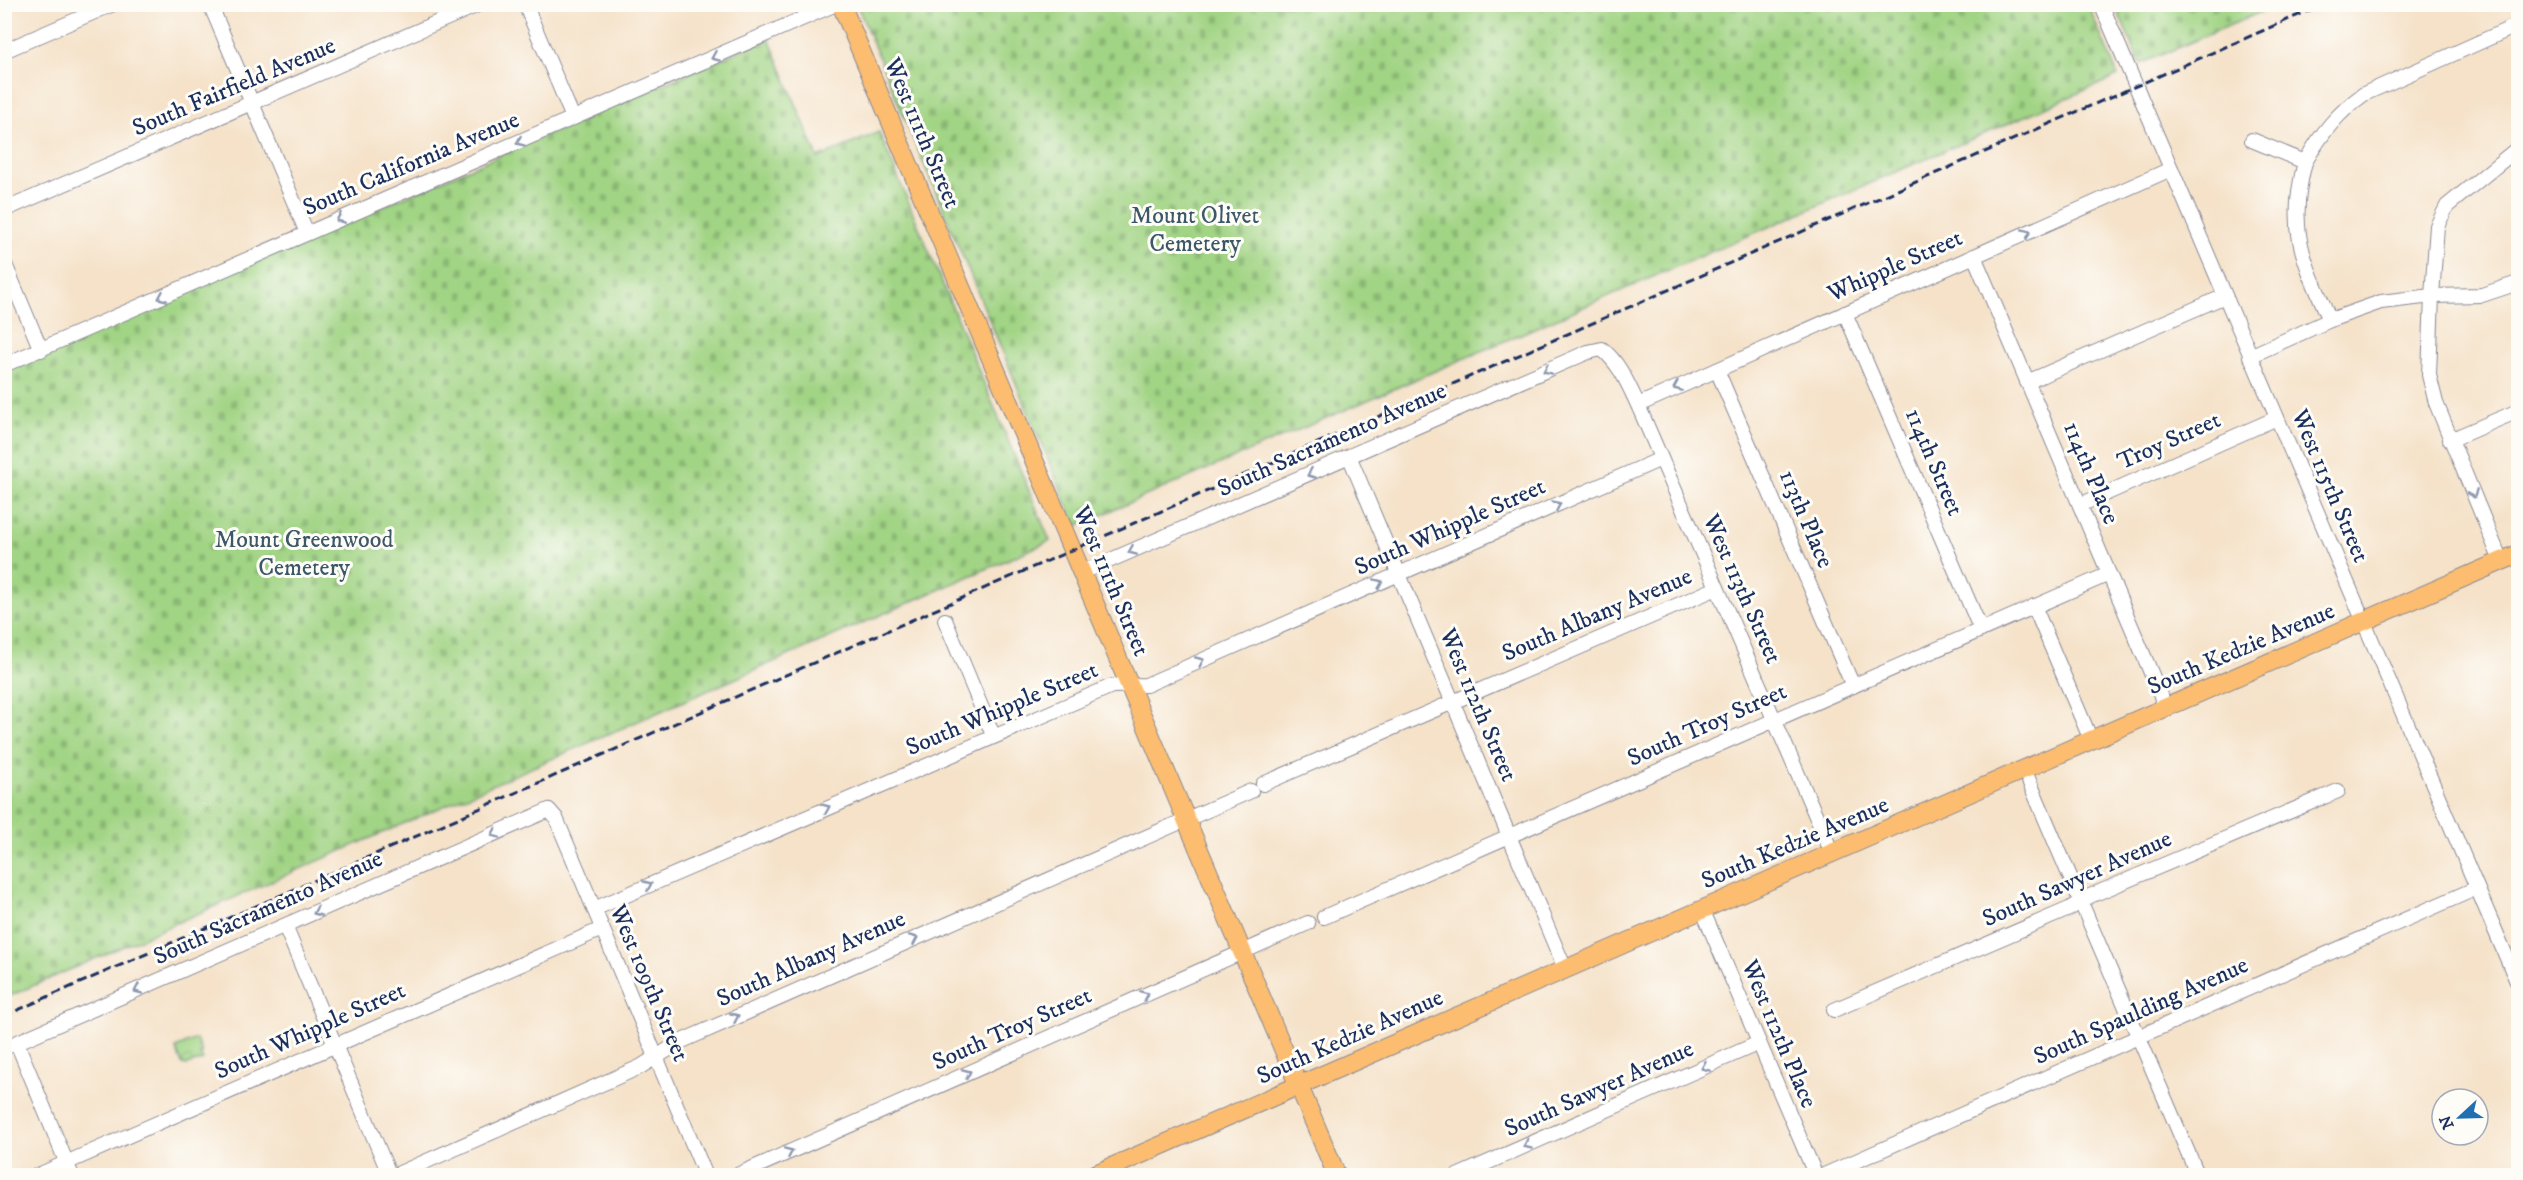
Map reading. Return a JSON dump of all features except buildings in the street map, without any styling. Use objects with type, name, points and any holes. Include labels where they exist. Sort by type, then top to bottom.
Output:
[{"type":"main road","name":"West 111th Street","points":[[841,4],[1337,1176]]},
{"type":"main road","name":"South Kedzie Avenue","points":[[1091,1176],[2518,554]]},
{"type":"street","points":[[4,51],[113,4]]},
{"type":"street","points":[[210,4],[307,233]]},
{"type":"street","name":"South Fairfield Avenue","points":[[4,210],[480,4]]},
{"type":"street","points":[[525,4],[573,118]]},
{"type":"street","name":"South California Avenue","points":[[4,365],[836,4]]},
{"type":"street","name":"West 115th Street","points":[[2101,4],[2518,984]]},
{"type":"street","points":[[2330,320],[2307,268],[2299,242],[2296,208],[2305,162],[2328,126],[2345,108],[2364,94],[2518,25]]},
{"type":"street","points":[[2252,140],[2305,162]]},
{"type":"street","points":[[2501,561],[2436,403],[2429,375],[2432,296],[2437,226],[2447,206],[2518,148]]},
{"type":"street","name":"Whipple Street","points":[[1638,405],[2171,169]]},
{"type":"street","name":"114th Place","points":[[1974,256],[2166,708]]},
{"type":"street","points":[[4,262],[41,350]]},
{"type":"street","points":[[2250,356],[2330,320],[2381,302],[2432,296],[2482,295],[2518,283]]},
{"type":"street","points":[[2027,382],[2225,296]]},
{"type":"street","name":"114th Street","points":[[1845,313],[1981,630]]},
{"type":"street","name":"South Sacramento Avenue","points":[[1081,573],[1350,458],[1588,352],[1602,349]]},
{"type":"street","name":"West 113th Street","points":[[1602,349],[1621,370],[1638,405],[1832,853]]},
{"type":"street","name":"113th Place","points":[[1717,370],[1852,686]]},
{"type":"street","points":[[2450,440],[2518,411]]},
{"type":"street","name":"Troy Street","points":[[2079,505],[2277,418]]},
{"type":"street","name":"West 112th Street","points":[[1350,458],[1565,969]]},
{"type":"street","name":"South Whipple Street","points":[[594,909],[993,735],[1112,686],[1146,685],[1661,459]]},
{"type":"street","name":"South Troy Street","points":[[1324,917],[2109,574]]},
{"type":"street","name":"South Albany Avenue","points":[[392,1176],[640,1067],[682,1041],[1186,818],[1717,588]]},
{"type":"street","points":[[2034,606],[2091,740]]},
{"type":"street","points":[[945,621],[993,735]]},
{"type":"street","points":[[2024,769],[2198,1176]]},
{"type":"street","name":"South Sawyer Avenue","points":[[1834,1010],[2338,791]]},
{"type":"street","name":"South Sacramento Avenue","points":[[10,1045],[549,810]]},
{"type":"street","name":"West 109th Street","points":[[549,810],[556,818],[706,1176]]},
{"type":"street","name":"South Spaulding Avenue","points":[[1822,1176],[2477,888]]},
{"type":"street","name":"West 112th Place","points":[[1702,909],[1816,1176]]},
{"type":"street","name":"South Troy Street","points":[[735,1176],[1308,923]]},
{"type":"street","points":[[285,926],[392,1176]]},
{"type":"street","name":"South Whipple Street","points":[[36,1176],[69,1169],[335,1045],[602,929]]},
{"type":"street","name":"South Sawyer Avenue","points":[[1457,1176],[1759,1043]]},
{"type":"street","points":[[10,1045],[69,1169]]},
{"type":"green space","name":"Mount Olivet Cemetery","points":[[857,5],[2088,5],[2118,76],[1076,526]]},
{"type":"green space","points":[[2115,5],[2277,5],[2140,64]]},
{"type":"green space","name":"Mount Greenwood Cemetery","points":[[769,38],[818,158],[879,132],[1050,541],[5,998],[4,371]]},
{"type":"green space","points":[[196,1039],[203,1060],[187,1065],[182,1064],[176,1048]]},
{"type":"railway","points":[[4,1016],[2324,4]]}]
